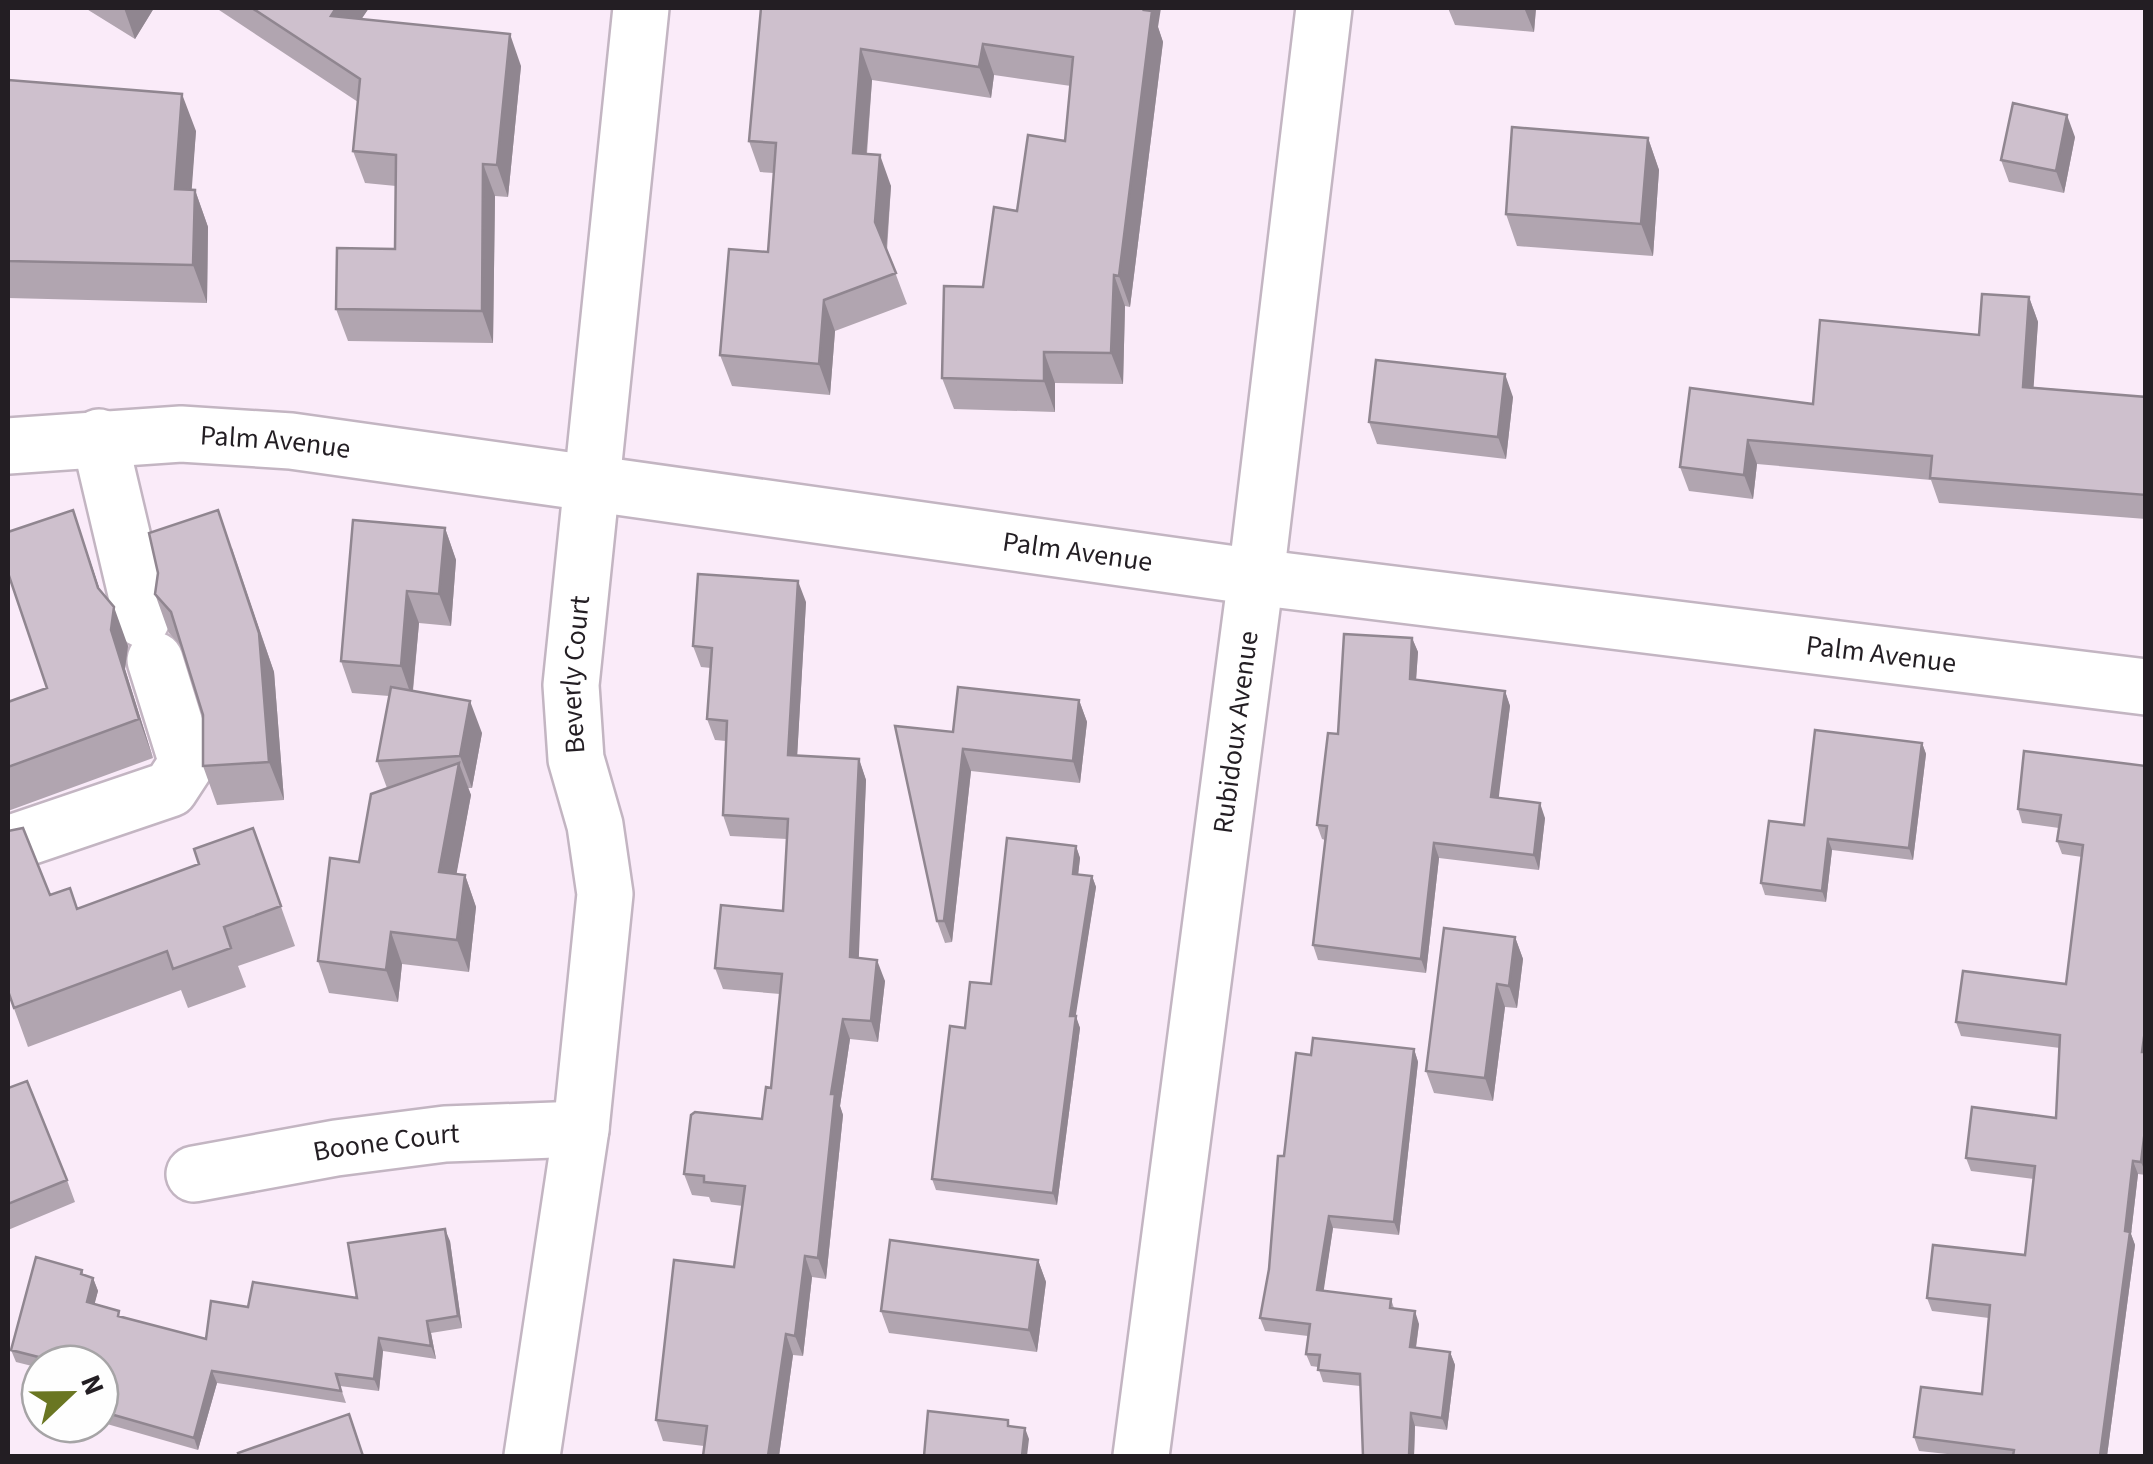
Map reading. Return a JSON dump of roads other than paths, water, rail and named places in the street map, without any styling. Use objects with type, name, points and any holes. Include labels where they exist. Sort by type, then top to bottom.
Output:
[{"type":"street","name":"Beverly Court","points":[[532,1456],[581,1129],[605,894],[595,825],[576,759],[571,685],[641,8]]},
{"type":"street","name":"Rubidoux Avenue","points":[[1141,1456],[1256,577],[1324,8]]},
{"type":"street","name":"Palm Avenue","points":[[8,446],[181,434],[290,441],[1256,577],[2146,687]]},
{"type":"street","points":[[8,844],[170,790],[187,763],[148,639],[100,437]]},
{"type":"street","name":"Boone Court","points":[[194,1174],[336,1148],[445,1134],[581,1129]]}]
